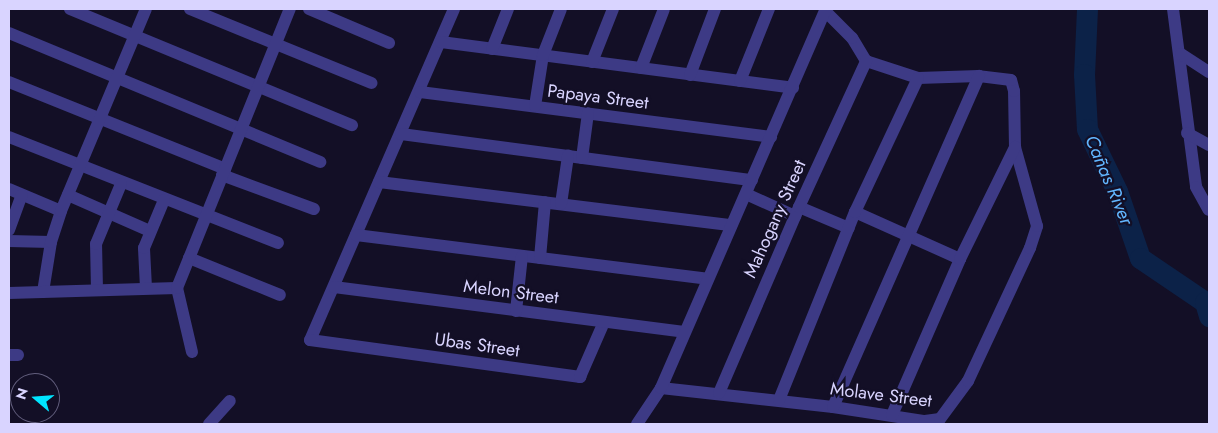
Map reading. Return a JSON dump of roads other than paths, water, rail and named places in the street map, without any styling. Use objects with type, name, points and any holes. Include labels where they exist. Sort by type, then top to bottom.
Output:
[{"type":"street","points":[[70,9],[352,125]]},
{"type":"street","points":[[43,292],[51,242],[61,211],[146,9]]},
{"type":"street","points":[[190,9],[371,83]]},
{"type":"street","points":[[192,352],[177,288],[290,9]]},
{"type":"street","points":[[309,9],[389,43]]},
{"type":"street","points":[[334,287],[420,92],[454,9]]},
{"type":"street","points":[[492,49],[508,9]]},
{"type":"street","points":[[535,106],[543,55],[561,9]]},
{"type":"street","points":[[592,62],[614,9]]},
{"type":"street","points":[[641,68],[664,9]]},
{"type":"street","points":[[690,74],[715,9]]},
{"type":"street","points":[[740,81],[769,9]]},
{"type":"street","points":[[1173,9],[1181,54],[1187,133],[1196,187],[1203,204],[1209,210]]},
{"type":"street","points":[[637,424],[661,388],[826,10],[852,38],[866,61],[918,78],[979,76],[1011,80],[1014,91],[1015,147],[960,259],[892,415]]},
{"type":"street","points":[[9,33],[320,162]]},
{"type":"street","points":[[441,42],[793,88]]},
{"type":"street","points":[[1181,54],[1209,72]]},
{"type":"street","name":"Mahogany Street","points":[[720,393],[797,211],[866,61]]},
{"type":"street","points":[[833,407],[906,235],[979,76]]},
{"type":"street","points":[[779,400],[855,212],[918,78]]},
{"type":"street","points":[[9,82],[314,209]]},
{"type":"street","name":"Papaya Street","points":[[420,92],[771,136]]},
{"type":"street","points":[[582,158],[588,113]]},
{"type":"street","points":[[1187,133],[1209,145]]},
{"type":"street","points":[[401,134],[752,180]]},
{"type":"street","points":[[9,138],[121,184],[206,216],[235,223],[278,243]]},
{"type":"street","name":"Molave Street","points":[[661,388],[779,400],[933,422],[940,419],[952,407],[968,380],[1037,226],[1015,147]]},
{"type":"street","points":[[561,204],[568,156]]},
{"type":"street","points":[[379,182],[731,225]]},
{"type":"street","points":[[97,290],[96,244],[121,184]]},
{"type":"street","points":[[9,189],[61,211]]},
{"type":"street","points":[[746,194],[849,228]]},
{"type":"street","points":[[9,230],[22,195]]},
{"type":"street","points":[[68,195],[150,231]]},
{"type":"street","points":[[146,288],[142,256],[150,231],[164,200]]},
{"type":"street","points":[[540,258],[545,202]]},
{"type":"street","points":[[855,212],[960,259]]},
{"type":"street","points":[[356,235],[707,279]]},
{"type":"street","points":[[9,241],[51,242]]},
{"type":"street","points":[[516,311],[522,256]]},
{"type":"street","points":[[189,258],[280,295]]},
{"type":"street","name":"Melon Street","points":[[334,287],[684,332]]},
{"type":"street","name":"Ubas Street","points":[[334,287],[310,340],[580,377],[604,322]]},
{"type":"street","points":[[9,292],[177,288]]},
{"type":"street","points":[[209,424],[230,401]]},
{"type":"waterway","name":"Cañas River","points":[[1087,9],[1084,74],[1087,129],[1117,191],[1140,258],[1205,302],[1209,316]]}]
